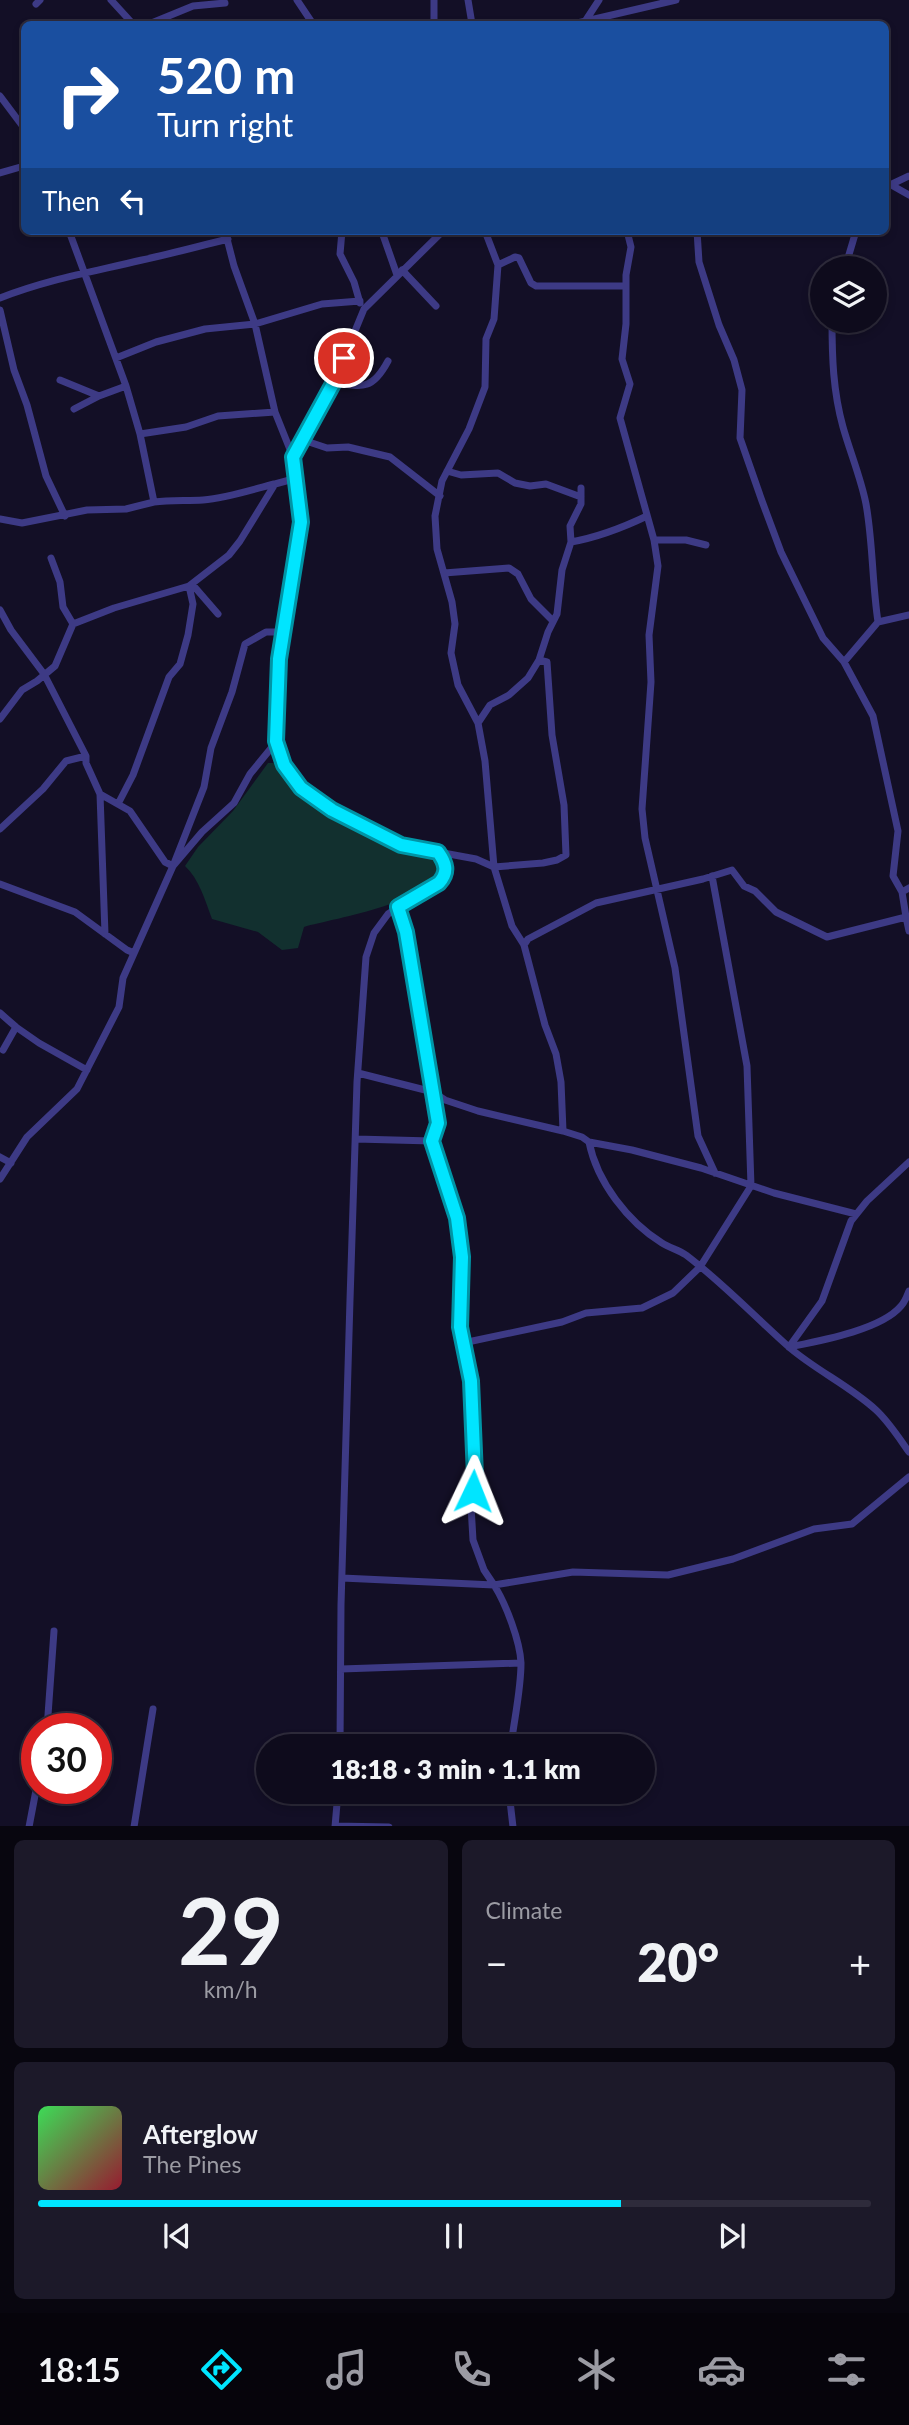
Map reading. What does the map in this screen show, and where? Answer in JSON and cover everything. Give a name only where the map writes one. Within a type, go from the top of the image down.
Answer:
[{"type":"street","points":[[111,0],[130,21]]},
{"type":"street","points":[[297,0],[311,21]]},
{"type":"street","points":[[434,0],[434,21]]},
{"type":"street","points":[[468,0],[472,21]]},
{"type":"street","points":[[585,21],[599,0]]},
{"type":"street","points":[[592,21],[676,0]]},
{"type":"street","points":[[156,21],[193,6],[225,3]]},
{"type":"street","points":[[0,96],[21,124]]},
{"type":"street","points":[[0,173],[21,167]]},
{"type":"street","points":[[889,183],[909,176]]},
{"type":"street","points":[[889,183],[909,195]]},
{"type":"street","points":[[71,235],[126,386],[140,434],[154,502]]},
{"type":"street","points":[[0,298],[33,285],[142,260],[226,235],[255,324],[275,412],[293,457],[297,478],[301,522],[279,659],[276,741],[284,765],[301,788],[332,810],[401,845],[476,859],[494,867],[543,863],[566,855],[564,805],[552,736],[547,662],[539,660]]},
{"type":"street","points":[[342,235],[340,254],[362,305]]},
{"type":"street","points":[[383,235],[400,273],[436,306]]},
{"type":"street","points":[[293,457],[334,382],[362,305],[439,235]]},
{"type":"street","points":[[487,235],[498,265],[494,319],[486,339],[485,387],[469,429],[442,481],[435,516],[437,548],[452,602],[455,624],[450,653],[458,684],[478,723],[485,761],[494,867],[512,926],[524,945],[545,1025],[556,1054],[564,1131]]},
{"type":"street","points":[[628,235],[631,247],[622,359],[630,384],[620,418],[654,540],[657,566],[649,635],[651,682],[642,809],[645,838],[675,968],[698,1136],[715,1173]]},
{"type":"street","points":[[697,235],[699,262],[742,390],[740,438],[757,489],[781,552],[822,638],[844,662],[873,716],[898,831],[893,876],[906,890],[909,931]]},
{"type":"street","points":[[849,256],[855,235]]},
{"type":"street","points":[[498,265],[515,257],[519,258],[531,283],[536,286],[626,286]]},
{"type":"street","points":[[116,358],[156,342],[205,330],[255,324],[322,304],[362,305]]},
{"type":"street","points":[[0,310],[14,370],[46,477],[65,516]]},
{"type":"street","points":[[832,333],[834,388],[866,501],[878,622]]},
{"type":"street","points":[[334,382],[367,385],[380,377],[388,361]]},
{"type":"street","points":[[60,380],[99,396]]},
{"type":"street","points":[[74,409],[126,386]]},
{"type":"street","points":[[140,434],[186,427],[218,416],[275,412]]},
{"type":"street","points":[[303,440],[327,448],[348,447],[390,457],[440,496]]},
{"type":"street","points":[[447,471],[461,475],[498,473],[515,483],[530,486],[546,484],[581,497]]},
{"type":"street","points":[[0,519],[22,523],[86,510],[126,509],[154,502],[216,498],[297,478]]},
{"type":"street","points":[[0,719],[22,690],[55,666],[73,624],[114,608],[190,585],[229,555],[275,484]]},
{"type":"street","points":[[478,723],[491,705],[509,695],[528,678],[539,660],[557,614],[565,558],[571,542],[570,526],[581,504],[581,488]]},
{"type":"street","points":[[571,542],[593,538],[647,516]]},
{"type":"street","points":[[654,540],[686,540],[706,545]]},
{"type":"street","points":[[51,558],[60,582],[63,607],[73,624]]},
{"type":"street","points":[[444,573],[509,568],[518,574],[531,598],[553,621]]},
{"type":"street","points":[[190,585],[218,614]]},
{"type":"street","points":[[118,804],[133,775],[169,677],[180,664],[193,604],[190,585]]},
{"type":"street","points":[[0,610],[11,630],[44,674],[86,756],[86,763],[100,794],[105,934]]},
{"type":"street","points":[[844,662],[878,622],[909,615]]},
{"type":"street","points":[[0,1179],[27,1137],[77,1089],[119,1007],[123,978],[173,866],[204,787],[211,748],[232,692],[245,644],[266,632],[285,632]]},
{"type":"street","points":[[173,866],[202,832],[234,803],[250,774],[276,741]]},
{"type":"street","points":[[0,829],[43,789],[66,761],[86,756]]},
{"type":"street","points":[[100,794],[130,811],[165,862],[173,866]]},
{"type":"street","points":[[341,1734],[342,1578],[358,1073],[366,957],[374,933],[388,914],[439,883],[444,877],[446,869],[438,852]]},
{"type":"street","points":[[524,945],[528,939],[596,903],[732,870],[744,886],[755,891],[776,912],[827,937],[906,918]]},
{"type":"street","points":[[463,1343],[562,1322],[586,1313],[642,1308],[673,1293],[700,1267],[751,1186],[747,1066],[712,876]]},
{"type":"street","points":[[0,884],[75,912],[134,953]]},
{"type":"street","points":[[398,907],[406,932],[438,1123],[432,1141],[457,1218],[462,1257],[460,1327],[471,1381],[475,1476],[471,1506],[473,1541],[484,1570],[500,1594],[517,1642],[521,1663],[512,1734]]},
{"type":"street","points":[[0,1013],[38,1043],[87,1070]]},
{"type":"street","points":[[3,1050],[16,1027]]},
{"type":"street","points":[[358,1073],[433,1093],[478,1111],[564,1131],[589,1142],[632,1150],[856,1214]]},
{"type":"street","points":[[356,1139],[432,1141]]},
{"type":"street","points":[[589,1142],[593,1159],[613,1196],[631,1217],[663,1244],[685,1254],[789,1347],[876,1410],[909,1452]]},
{"type":"street","points":[[0,1157],[11,1163]]},
{"type":"street","points":[[789,1347],[822,1301],[851,1221],[867,1201],[909,1162]]},
{"type":"street","points":[[789,1347],[862,1329],[892,1314],[902,1305],[909,1291]]},
{"type":"street","points":[[342,1578],[494,1585],[573,1572],[668,1575],[733,1559],[814,1528],[852,1524],[909,1477]]},
{"type":"street","points":[[48,1713],[54,1631]]},
{"type":"street","points":[[341,1669],[521,1663]]},
{"type":"street","points":[[134,1826],[153,1709]]},
{"type":"street","points":[[29,1826],[33,1804]]},
{"type":"street","points":[[337,1804],[335,1826],[389,1826]]},
{"type":"street","points":[[510,1804],[513,1826]]},
{"type":"green space","points":[[268,763],[277,763],[313,799],[360,832],[390,845],[436,857],[441,861],[437,875],[425,887],[407,898],[304,927],[298,948],[282,950],[258,932],[212,919],[198,883],[185,866],[198,847],[233,811]]},
{"type":"route","points":[[344,358],[334,382],[293,457],[301,522],[279,659],[276,741],[284,765],[301,788],[316,799],[401,845],[438,852],[444,861],[446,869],[439,883],[398,907],[406,932],[438,1123],[432,1141],[457,1218],[462,1257],[460,1327],[471,1381],[475,1476],[473,1491]]}]
